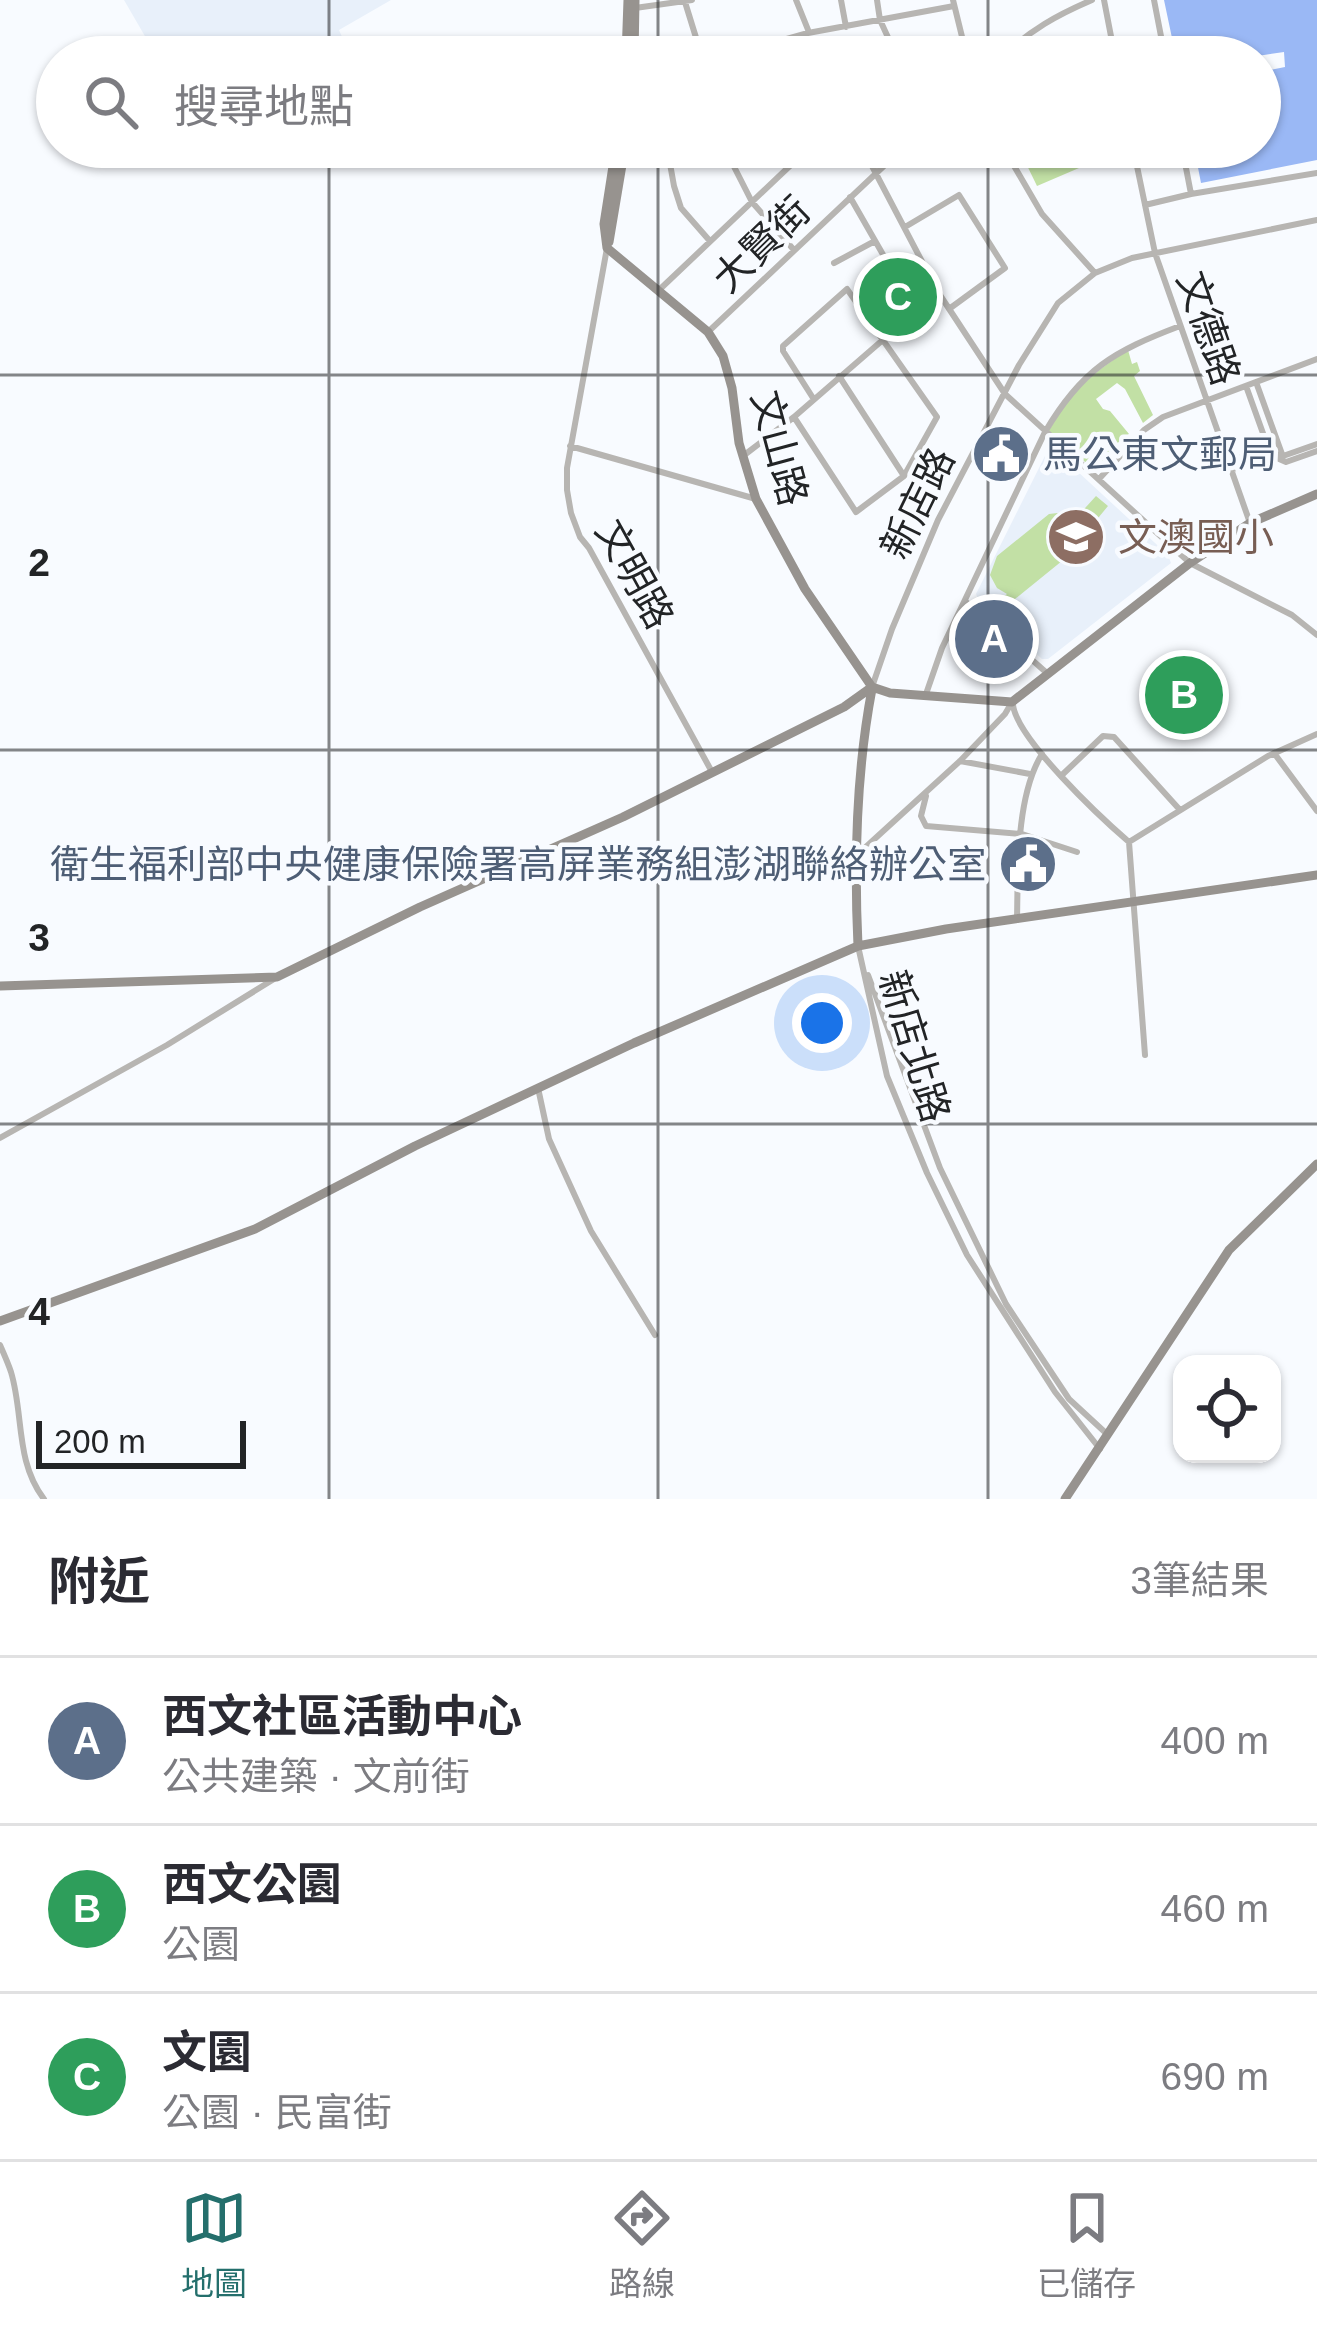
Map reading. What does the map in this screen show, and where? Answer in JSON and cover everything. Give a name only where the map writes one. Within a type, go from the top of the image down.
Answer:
[{"type":"main road","points":[[631,36],[633,3]]},
{"type":"main road","points":[[607,248],[617,168]]},
{"type":"main road","name":"文山路","points":[[607,248],[708,332],[723,356],[756,499],[805,589],[872,687]]},
{"type":"main road","points":[[0,986],[277,977],[420,907],[623,818],[844,706],[872,687],[890,693],[1012,702],[1190,562],[1250,523],[1317,494]]},
{"type":"main road","name":"新店路","points":[[857,946],[856,856],[872,687]]},
{"type":"main road","points":[[0,1321],[255,1229],[634,1042],[857,946],[1317,875]]},
{"type":"main road","points":[[1065,1499],[1229,1250],[1317,1164]]},
{"type":"street","points":[[796,0],[809,36]]},
{"type":"street","points":[[841,0],[846,27]]},
{"type":"street","points":[[877,0],[887,36]]},
{"type":"street","points":[[917,0],[919,12]]},
{"type":"street","points":[[1024,36],[1055,15],[1092,0]]},
{"type":"street","points":[[1104,0],[1111,36]]},
{"type":"street","points":[[1154,0],[1161,36]]},
{"type":"street","points":[[633,3],[689,1],[697,36]]},
{"type":"street","points":[[797,36],[953,3],[962,36]]},
{"type":"street","points":[[671,168],[681,208],[709,239]]},
{"type":"street","points":[[735,168],[752,202],[794,250]]},
{"type":"street","points":[[658,291],[788,168]]},
{"type":"street","points":[[872,168],[938,292],[1005,394],[1190,562],[1292,614],[1317,635]]},
{"type":"street","name":"大賢街","points":[[708,332],[881,168]]},
{"type":"street","points":[[1015,168],[1042,214],[1095,273]]},
{"type":"street","name":"文德路","points":[[1137,168],[1155,253],[1250,523]]},
{"type":"street","points":[[1186,168],[1191,194]]},
{"type":"street","points":[[1145,205],[1317,173]]},
{"type":"street","points":[[904,228],[959,195],[1005,268],[949,310]]},
{"type":"street","points":[[850,197],[893,272]]},
{"type":"street","name":"新店路","points":[[872,687],[929,539],[1034,338],[1058,303],[1113,264],[1317,220]]},
{"type":"street","points":[[834,263],[875,241]]},
{"type":"street","name":"文明路","points":[[607,248],[570,446],[567,490],[571,513],[712,772]]},
{"type":"street","points":[[794,417],[856,512],[904,476],[937,418],[847,289],[782,346],[813,398]]},
{"type":"street","points":[[743,456],[938,292]]},
{"type":"street","points":[[926,694],[941,648],[1064,400],[1091,371],[1118,352],[1180,326]]},
{"type":"street","points":[[1099,479],[1144,430],[1163,417],[1317,359]]},
{"type":"street","points":[[839,376],[904,476]]},
{"type":"street","points":[[1256,382],[1284,459]]},
{"type":"street","points":[[1246,386],[1269,451],[1284,459],[1317,448]]},
{"type":"street","points":[[570,446],[756,499]]},
{"type":"street","points":[[1230,466],[1269,451]]},
{"type":"street","points":[[964,600],[1048,674]]},
{"type":"street","points":[[1012,702],[1015,717],[1042,754],[1129,842],[1145,1055]]},
{"type":"street","points":[[856,856],[960,761],[1012,702]]},
{"type":"street","points":[[1129,842],[1274,753],[1317,734]]},
{"type":"street","points":[[1062,775],[1103,736],[1114,737],[1180,810]]},
{"type":"street","points":[[1274,753],[1317,811]]},
{"type":"street","points":[[1017,920],[1030,774],[1042,754]]},
{"type":"street","points":[[960,761],[1030,774]]},
{"type":"street","points":[[927,793],[921,816],[926,826],[1022,833],[1077,852]]},
{"type":"street","name":"新店北路","points":[[857,946],[940,1168],[1006,1304],[1070,1399],[1108,1436]]},
{"type":"street","name":"新店北路","points":[[857,946],[887,1076],[947,1214],[967,1255],[1054,1392],[1100,1449]]},
{"type":"street","points":[[0,1138],[277,977]]},
{"type":"street","points":[[538,1088],[548,1139],[591,1231],[655,1335]]},
{"type":"street","points":[[0,1345],[11,1372],[24,1458],[44,1499]]},
{"type":"shaded area","points":[[124,0],[391,0],[339,30],[342,36],[145,36]]},
{"type":"shaded area","name":"文澳國小","points":[[1050,446],[1168,555],[1171,563],[1042,659],[976,594]]},
{"type":"green space","points":[[1028,168],[1079,168],[1037,186]]},
{"type":"green space","points":[[915,256],[935,291],[883,337],[861,303]]},
{"type":"green space","points":[[1128,350],[1132,364],[1137,362],[1140,371],[1134,376],[1153,415],[1143,423],[1117,383],[1096,399],[1129,434],[1095,470],[1048,432],[1082,385]]},
{"type":"green space","points":[[1096,496],[1108,506],[1089,529],[1094,535],[999,612],[993,605],[1007,594],[990,575],[997,556],[1049,514],[1066,512],[1076,518]]},
{"type":"green space","points":[[1185,667],[1220,705],[1192,728],[1184,728],[1157,700],[1158,691]]},
{"type":"water","points":[[1164,0],[1317,0],[1317,160],[1281,167],[1281,68],[1285,67],[1281,36],[1172,36]]},
{"type":"water","points":[[1198,168],[1277,168],[1201,183]]},
{"type":"place","name":"文園","points":[[898,297]]},
{"type":"place","name":"馬公東文郵局","points":[[1001,454]]},
{"type":"place","name":"文澳國小","points":[[1076,537]]},
{"type":"place","name":"西文社區活動中心","points":[[994,639]]},
{"type":"place","name":"西文公園","points":[[1184,695]]},
{"type":"place","name":"衛生福利部中央健康保險署高屏業務組澎湖聯絡辦公室","points":[[1028,864]]}]
